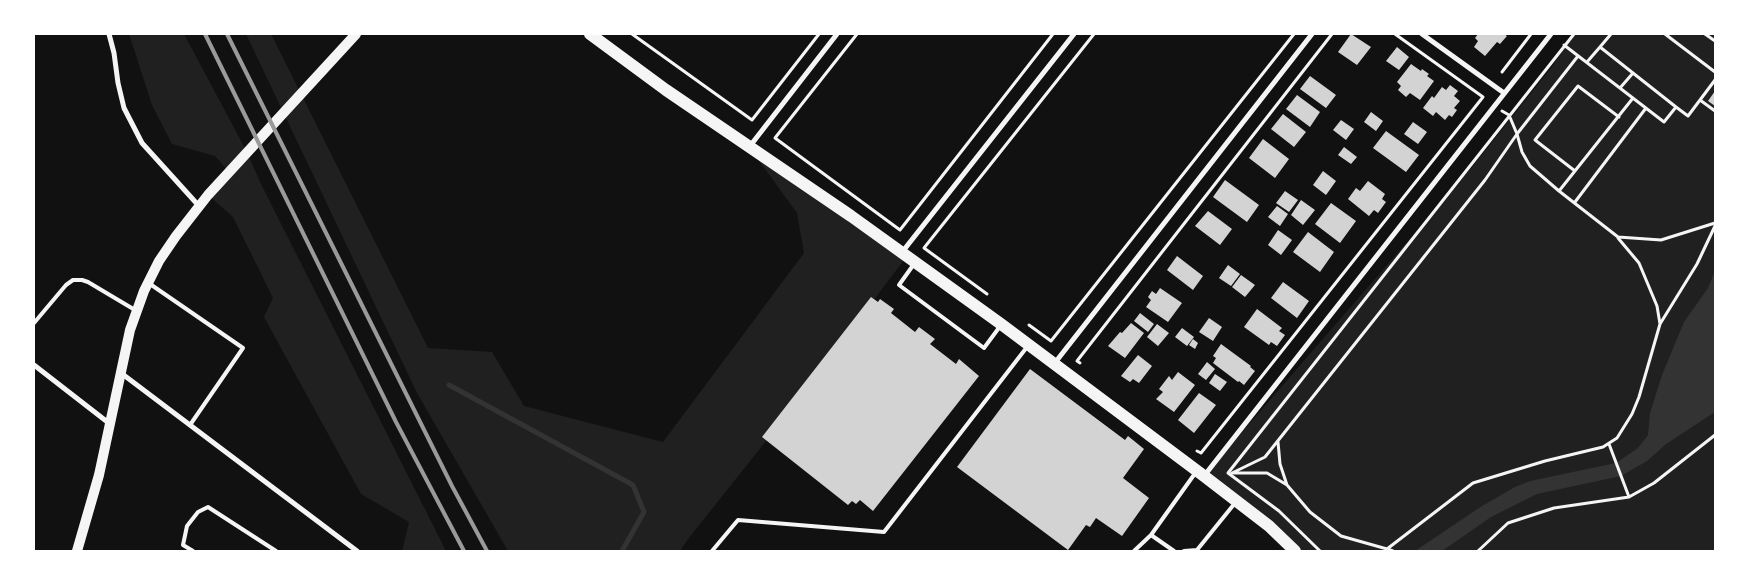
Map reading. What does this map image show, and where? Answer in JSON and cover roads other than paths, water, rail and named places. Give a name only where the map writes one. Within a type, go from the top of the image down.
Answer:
[{"type":"main road","points":[[77,551],[99,475],[130,330],[148,282],[159,261],[199,206],[356,34]]},
{"type":"main road","points":[[595,35],[666,90],[902,252],[1001,324],[1201,473],[1269,526],[1296,551]]},
{"type":"street","points":[[109,34],[124,108],[142,143],[199,206]]},
{"type":"street","points":[[749,147],[837,34]]},
{"type":"street","points":[[902,252],[1074,34]]},
{"type":"street","points":[[1054,364],[1312,34]]},
{"type":"street","points":[[1422,34],[1504,93]]},
{"type":"street","points":[[1201,473],[1551,34]]},
{"type":"street","points":[[34,366],[111,424]]},
{"type":"street","points":[[121,373],[357,551]]},
{"type":"lane","points":[[916,262],[899,285],[984,348],[1001,324]]},
{"type":"lane","points":[[34,322],[66,285],[73,280],[88,282],[137,311]]},
{"type":"lane","points":[[148,282],[243,348],[190,425]]},
{"type":"lane","points":[[712,551],[738,520],[884,532],[1029,345]]},
{"type":"lane","points":[[1134,551],[1151,535],[1201,473]]},
{"type":"lane","points":[[1184,551],[1197,550],[1237,501]]},
{"type":"lane","points":[[193,551],[183,545],[186,526],[198,512],[208,507],[276,551]]},
{"type":"lane","points":[[1151,535],[1174,551]]},
{"type":"waterway","points":[[449,385],[633,485],[644,512],[622,551]]},
{"type":"railway","points":[[205,34],[396,422],[464,551]]},
{"type":"railway","points":[[227,34],[452,486],[487,551]]}]
